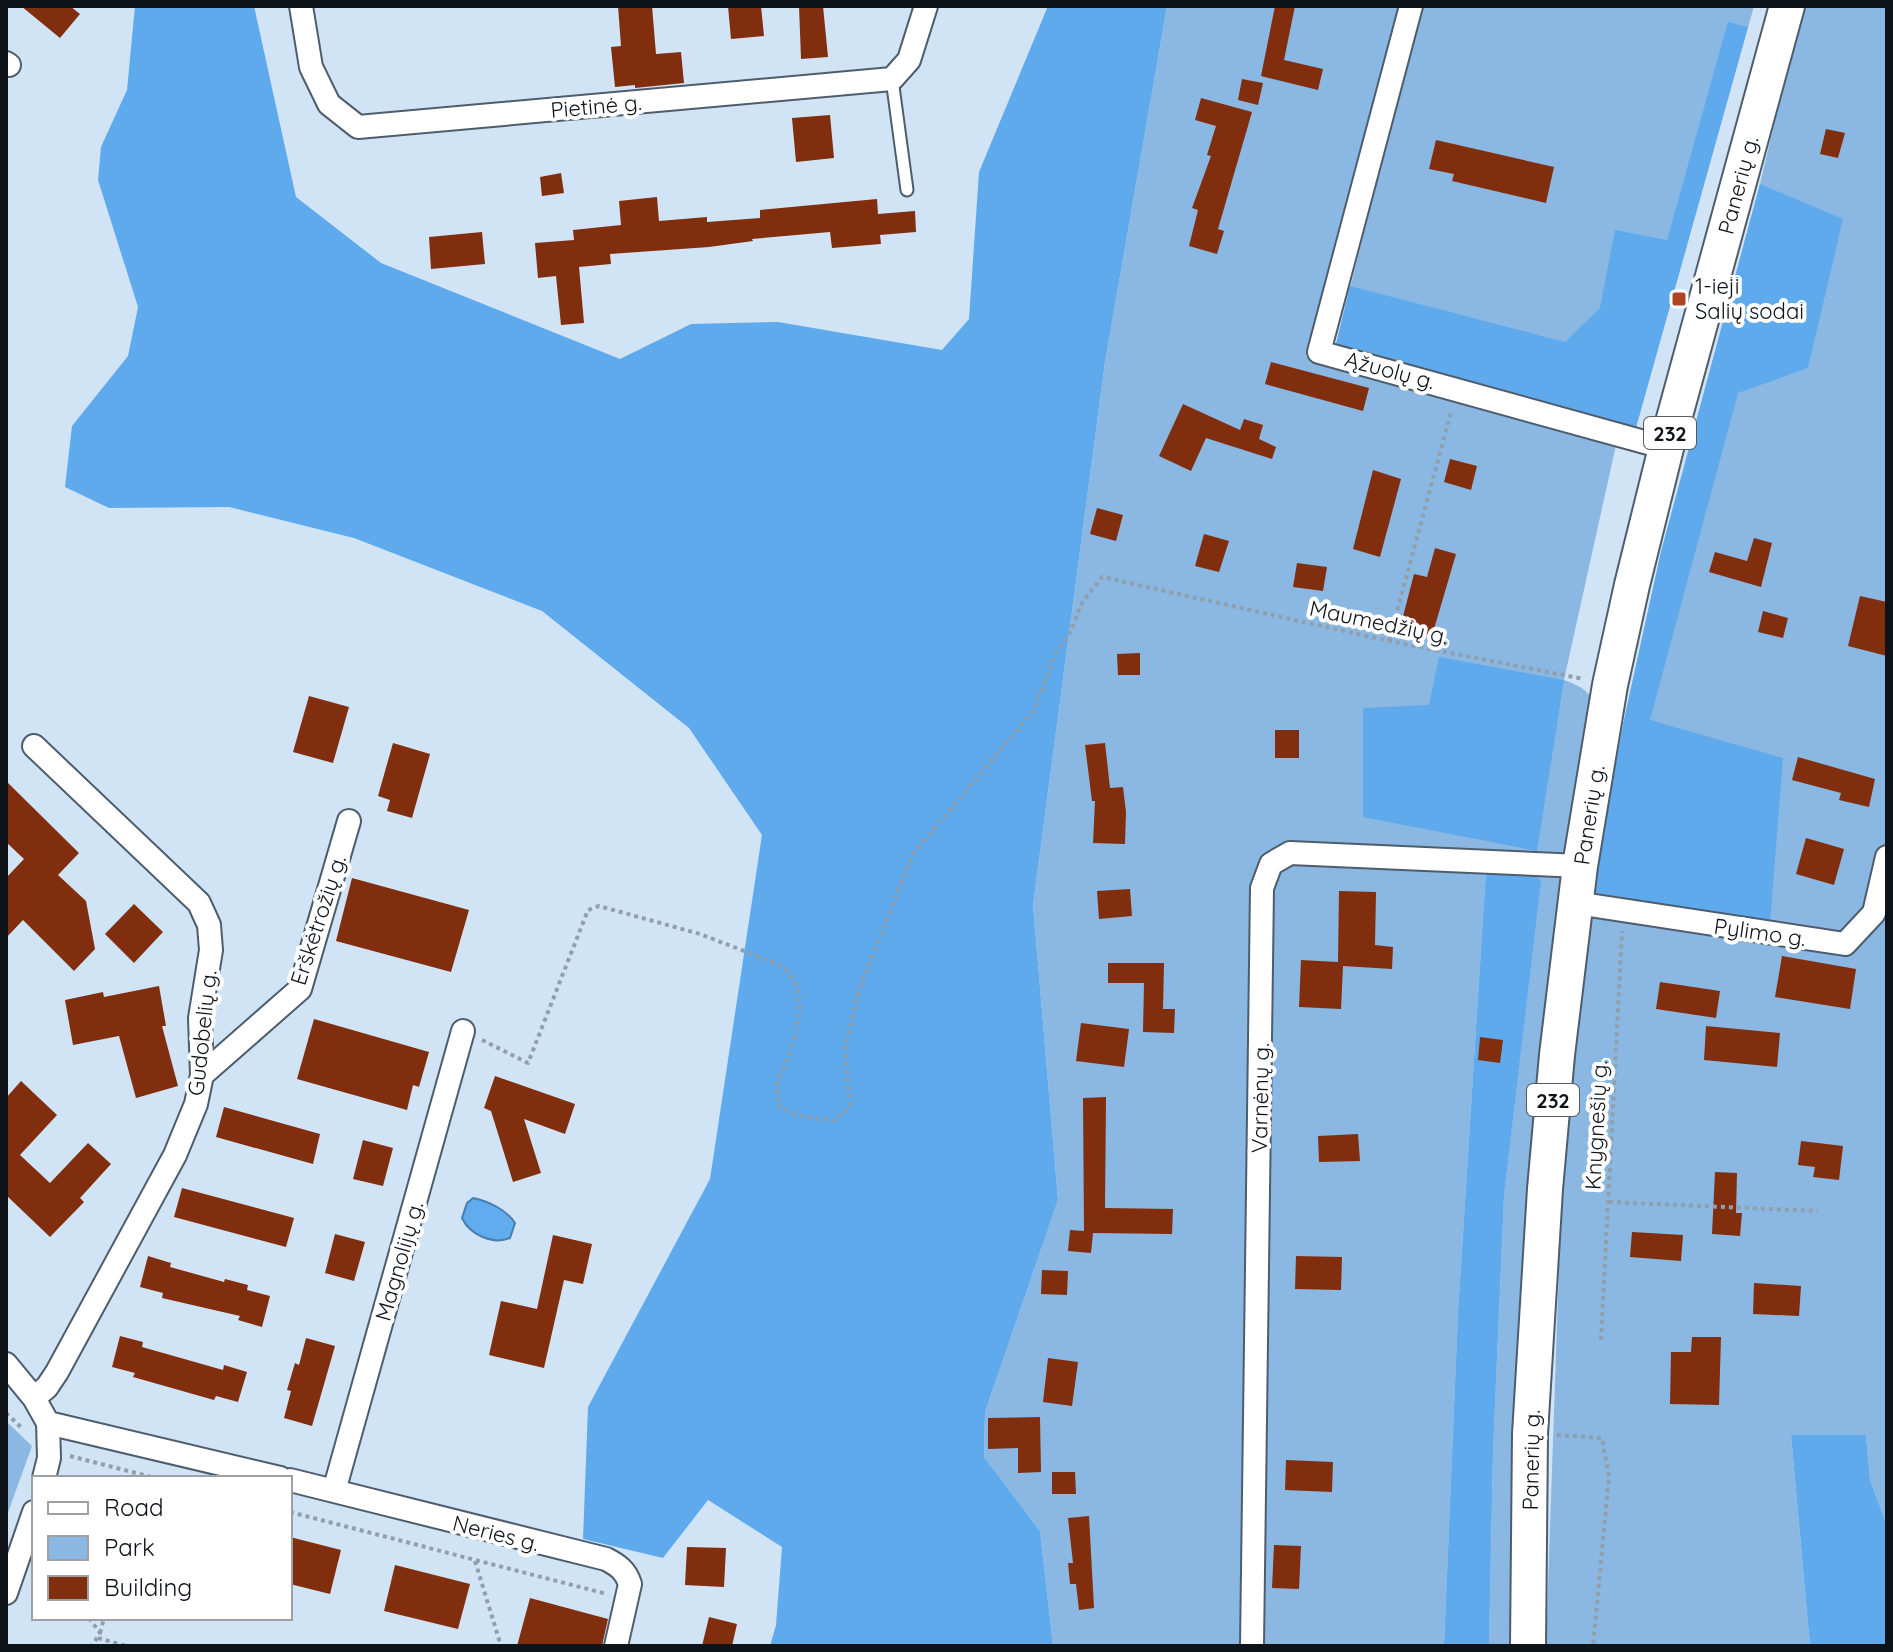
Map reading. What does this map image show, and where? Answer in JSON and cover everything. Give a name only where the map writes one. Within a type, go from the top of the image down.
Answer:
[{"type":"main road","name":"Panerių g.","points":[[1528,1646],[1530,1434],[1545,1189],[1557,1055],[1580,866],[1610,685],[1632,585],[1666,448],[1787,6]]},
{"type":"street","name":"Pietinė g.","points":[[301,6],[311,67],[329,104],[358,127],[892,79]]},
{"type":"street","points":[[892,79],[909,60],[926,6]]},
{"type":"street","name":"Ąžuolų g.","points":[[1411,6],[1319,352],[1666,448]]},
{"type":"street","name":"Gudobelių g.","points":[[34,746],[199,903],[209,925],[211,950],[200,1018],[202,1075],[196,1104],[175,1155],[57,1372],[47,1387],[34,1398]]},
{"type":"street","name":"Erškėtrožių g.","points":[[202,1075],[300,989],[349,821]]},
{"type":"street","name":"Varnėnų g.","points":[[1252,1646],[1262,888],[1271,864],[1290,853],[1580,866]]},
{"type":"street","name":"Pylimo g.","points":[[1576,903],[1845,944],[1874,913],[1887,857]]},
{"type":"street","name":"Magnolijų g.","points":[[334,1491],[463,1031]]},
{"type":"street","points":[[6,1364],[34,1398],[48,1423],[50,1449],[44,1476]]},
{"type":"street","points":[[48,1423],[272,1476]]},
{"type":"street","name":"Neries g.","points":[[292,1480],[606,1559],[618,1565],[627,1575],[629,1599]]},
{"type":"street","points":[[6,1593],[32,1518]]},
{"type":"street","points":[[616,1646],[629,1599]]},
{"type":"lane","points":[[892,79],[907,190]]},
{"type":"path","points":[[1389,641],[1457,388]]},
{"type":"path","name":"Maumedžių g.","points":[[463,1031],[528,1063],[588,910],[599,906],[700,934],[789,971],[797,982],[800,1006],[794,1038],[778,1082],[779,1106],[811,1119],[834,1120],[850,1107],[845,1049],[858,993],[913,854],[1034,710],[1055,654],[1069,635],[1082,603],[1102,577],[1389,641],[1610,685]]},
{"type":"path","name":"Knygnešių g.","points":[[1601,1340],[1624,912]]},
{"type":"path","points":[[1608,1202],[1818,1211]]},
{"type":"path","points":[[1530,1434],[1591,1435],[1602,1438],[1606,1449],[1609,1477],[1593,1646]]},
{"type":"path","points":[[50,1449],[147,1476]]},
{"type":"path","points":[[292,1513],[629,1599]]},
{"type":"path","points":[[475,1561],[502,1646]]},
{"type":"path","points":[[90,1620],[99,1636],[126,1646]]},
{"type":"path","points":[[92,1646],[103,1620]]},
{"type":"green space","points":[[1167,6],[1403,6],[1306,356],[1616,445],[1564,680],[1577,685],[1594,701],[1567,851],[1550,854],[1290,845],[1268,853],[1261,863],[1244,1646],[1053,1646],[1040,1531],[984,1457],[985,1412],[1058,1200],[1033,905],[1105,362]]},
{"type":"green space","points":[[1421,6],[1754,6],[1635,431],[1336,344]]},
{"type":"green space","points":[[1802,6],[1887,6],[1887,1526],[1870,1480],[1866,1435],[1791,1435],[1810,1646],[1546,1646],[1564,1119],[1587,923],[1624,720],[1661,552],[1760,184]]},
{"type":"green space","points":[[1293,863],[1486,870],[1458,1312],[1444,1646],[1262,1646],[1270,891],[1279,873]]},
{"type":"green space","points":[[1543,871],[1566,882],[1512,1646],[1489,1646],[1493,1453],[1504,1196],[1540,880],[1532,874]]},
{"type":"green space","points":[[6,1421],[32,1446],[6,1518]]},
{"type":"shaded area","points":[[135,6],[254,6],[296,197],[381,263],[620,359],[691,324],[778,322],[942,350],[969,319],[979,172],[1048,6],[1167,6],[1105,362],[1033,905],[1058,1200],[985,1412],[984,1457],[1040,1531],[1053,1646],[770,1646],[776,1625],[782,1547],[708,1500],[663,1558],[583,1539],[588,1407],[710,1179],[762,835],[689,728],[542,611],[354,538],[229,507],[109,508],[65,487],[72,426],[128,356],[138,307],[98,180],[101,147],[127,90]]},
{"type":"shaded area","points":[[1728,22],[1748,27],[1635,431],[1336,344],[1350,286],[1565,342],[1600,308],[1615,230],[1667,240]]},
{"type":"shaded area","points":[[1760,184],[1843,219],[1808,368],[1738,393],[1650,720],[1783,758],[1770,923],[1592,892],[1624,720],[1661,552]]},
{"type":"shaded area","points":[[1439,657],[1564,680],[1537,851],[1363,817],[1363,708],[1429,705]]},
{"type":"shaded area","points":[[1486,870],[1532,874],[1541,880],[1504,1196],[1493,1453],[1489,1646],[1444,1646],[1458,1312]]},
{"type":"shaded area","points":[[473,1198],[497,1207],[512,1218],[515,1223],[510,1238],[489,1239],[470,1229],[462,1218],[467,1203]]},
{"type":"shaded area","points":[[1791,1435],[1866,1435],[1870,1480],[1887,1526],[1887,1646],[1810,1646]]},
{"type":"building","points":[[21,6],[70,6],[80,14],[60,38]]},
{"type":"building","points":[[618,6],[652,6],[656,54],[681,52],[684,83],[615,87],[611,47],[621,46]]},
{"type":"building","points":[[728,6],[761,6],[764,36],[731,39]]},
{"type":"building","points":[[799,6],[823,6],[828,57],[801,59]]},
{"type":"building","points":[[1275,6],[1295,6],[1284,60],[1323,69],[1318,90],[1261,76]]},
{"type":"building","points":[[1242,79],[1263,83],[1258,105],[1238,100]]},
{"type":"building","points":[[1201,98],[1252,112],[1218,229],[1224,231],[1217,254],[1189,246],[1198,210],[1192,208],[1211,156],[1207,155],[1216,126],[1195,120]]},
{"type":"building","points":[[830,115],[834,158],[796,162],[792,118]]},
{"type":"building","points":[[1826,129],[1845,133],[1838,158],[1820,154]]},
{"type":"building","points":[[1436,140],[1554,167],[1546,203],[1452,181],[1454,174],[1429,169]]},
{"type":"building","points":[[561,173],[564,193],[542,196],[540,177]]},
{"type":"building","points":[[657,197],[659,221],[707,217],[707,222],[760,218],[760,210],[877,199],[878,214],[915,211],[916,232],[880,235],[881,244],[832,248],[830,232],[752,239],[709,247],[610,254],[611,264],[579,267],[584,323],[561,325],[556,276],[538,278],[535,243],[574,240],[573,230],[621,225],[619,201]]},
{"type":"building","points":[[482,232],[485,264],[431,269],[429,237]]},
{"type":"building","points":[[1271,362],[1369,388],[1363,411],[1265,384]]},
{"type":"building","points":[[1183,404],[1240,430],[1244,419],[1263,425],[1259,439],[1276,447],[1272,459],[1206,438],[1191,471],[1159,456]]},
{"type":"building","points":[[1450,459],[1477,466],[1471,490],[1444,482]]},
{"type":"building","points":[[1373,470],[1401,479],[1380,557],[1353,549]]},
{"type":"building","points":[[1097,508],[1123,515],[1116,541],[1090,534]]},
{"type":"building","points":[[1204,534],[1229,541],[1219,572],[1195,566]]},
{"type":"building","points":[[1754,538],[1772,543],[1761,587],[1709,572],[1715,552],[1747,561]]},
{"type":"building","points":[[1435,548],[1456,554],[1432,636],[1400,628],[1414,574],[1427,577]]},
{"type":"building","points":[[1297,563],[1327,567],[1323,591],[1293,587]]},
{"type":"building","points":[[1860,596],[1887,602],[1887,656],[1848,646]]},
{"type":"building","points":[[1763,611],[1788,618],[1783,638],[1758,632]]},
{"type":"building","points":[[1140,653],[1140,675],[1118,675],[1117,654]]},
{"type":"building","points":[[309,696],[349,707],[333,763],[293,752]]},
{"type":"building","points":[[1275,730],[1299,730],[1299,758],[1275,758]]},
{"type":"building","points":[[393,743],[430,754],[412,818],[387,811],[390,800],[378,796]]},
{"type":"building","points":[[1105,743],[1110,788],[1123,787],[1125,844],[1093,843],[1095,801],[1092,801],[1085,745]]},
{"type":"building","points":[[1798,757],[1875,779],[1869,807],[1839,800],[1841,793],[1792,780]]},
{"type":"building","points":[[6,781],[79,853],[58,875],[86,901],[95,949],[74,971],[23,920],[6,938],[6,878],[24,859],[6,842]]},
{"type":"building","points":[[1806,838],[1844,849],[1834,885],[1796,874]]},
{"type":"building","points":[[352,878],[469,910],[451,972],[336,941]]},
{"type":"building","points":[[1130,889],[1132,916],[1099,919],[1097,891]]},
{"type":"building","points":[[1339,891],[1376,892],[1375,945],[1393,947],[1392,969],[1343,966],[1341,1009],[1299,1007],[1301,960],[1338,962]]},
{"type":"building","points":[[134,904],[163,932],[134,963],[105,934]]},
{"type":"building","points":[[1782,956],[1856,969],[1850,1009],[1775,997]]},
{"type":"building","points":[[1108,963],[1164,963],[1163,1009],[1175,1009],[1174,1033],[1143,1032],[1144,983],[1108,983]]},
{"type":"building","points":[[1660,982],[1720,991],[1716,1018],[1656,1009]]},
{"type":"building","points":[[159,986],[166,1026],[162,1026],[178,1086],[136,1098],[119,1036],[73,1045],[65,1000],[103,992],[104,997]]},
{"type":"building","points":[[314,1019],[429,1052],[419,1087],[413,1085],[407,1110],[297,1079]]},
{"type":"building","points":[[1081,1023],[1129,1029],[1124,1067],[1076,1061]]},
{"type":"building","points":[[1706,1026],[1780,1033],[1777,1067],[1704,1060]]},
{"type":"building","points":[[1480,1037],[1503,1040],[1500,1063],[1478,1060]]},
{"type":"building","points":[[495,1076],[575,1104],[565,1134],[524,1119],[541,1173],[513,1182],[491,1111],[484,1108]]},
{"type":"building","points":[[21,1081],[57,1115],[20,1155],[50,1183],[88,1143],[111,1164],[80,1198],[84,1202],[50,1237],[6,1195],[6,1098]]},
{"type":"building","points":[[1106,1097],[1105,1208],[1173,1209],[1172,1234],[1093,1233],[1091,1253],[1068,1251],[1070,1230],[1084,1231],[1083,1098]]},
{"type":"building","points":[[224,1107],[320,1134],[313,1164],[216,1137]]},
{"type":"building","points":[[1358,1134],[1360,1161],[1319,1162],[1318,1136]]},
{"type":"building","points":[[363,1140],[393,1148],[383,1186],[353,1179]]},
{"type":"building","points":[[1801,1141],[1843,1146],[1839,1180],[1813,1177],[1815,1167],[1798,1165]]},
{"type":"building","points":[[1715,1172],[1737,1173],[1736,1213],[1742,1213],[1740,1236],[1712,1234]]},
{"type":"building","points":[[182,1188],[294,1218],[286,1247],[174,1217]]},
{"type":"building","points":[[1632,1232],[1683,1235],[1681,1261],[1630,1257]]},
{"type":"building","points":[[335,1234],[365,1242],[354,1281],[325,1273]]},
{"type":"building","points":[[553,1235],[592,1244],[583,1284],[564,1280],[544,1368],[489,1355],[501,1301],[537,1309]]},
{"type":"building","points":[[148,1256],[171,1263],[170,1267],[224,1282],[225,1279],[248,1285],[247,1290],[270,1296],[262,1327],[238,1320],[240,1316],[162,1298],[163,1293],[140,1287]]},
{"type":"building","points":[[1296,1256],[1342,1257],[1341,1290],[1295,1289]]},
{"type":"building","points":[[1042,1270],[1068,1271],[1067,1295],[1041,1294]]},
{"type":"building","points":[[1754,1283],[1801,1286],[1799,1316],[1753,1314]]},
{"type":"building","points":[[120,1336],[143,1342],[142,1347],[223,1370],[224,1365],[247,1372],[238,1402],[216,1396],[214,1400],[133,1377],[135,1373],[112,1367]]},
{"type":"building","points":[[1692,1337],[1721,1337],[1719,1405],[1670,1404],[1671,1352],[1691,1352]]},
{"type":"building","points":[[306,1338],[335,1346],[312,1426],[284,1418],[291,1391],[287,1390],[295,1363],[299,1365]]},
{"type":"building","points":[[1048,1358],[1078,1362],[1072,1406],[1043,1402]]},
{"type":"building","points":[[1040,1417],[1041,1472],[1018,1473],[1018,1448],[988,1449],[988,1418]]},
{"type":"building","points":[[1286,1460],[1333,1462],[1332,1492],[1285,1490]]},
{"type":"building","points":[[1052,1472],[1075,1472],[1076,1494],[1052,1494]]},
{"type":"building","points":[[1089,1516],[1094,1608],[1079,1610],[1076,1584],[1070,1584],[1068,1563],[1073,1563],[1068,1518]]},
{"type":"building","points":[[292,1538],[341,1550],[330,1594],[292,1584]]},
{"type":"building","points":[[1274,1545],[1301,1546],[1299,1589],[1272,1588]]},
{"type":"building","points":[[687,1547],[726,1548],[724,1587],[685,1585]]},
{"type":"building","points":[[395,1565],[470,1584],[458,1629],[384,1611]]},
{"type":"building","points":[[530,1598],[608,1619],[602,1646],[517,1646]]},
{"type":"building","points":[[709,1617],[737,1624],[732,1646],[702,1646]]},
{"type":"place","name":"1-ieji Salių sodai","points":[[1679,299]]}]
